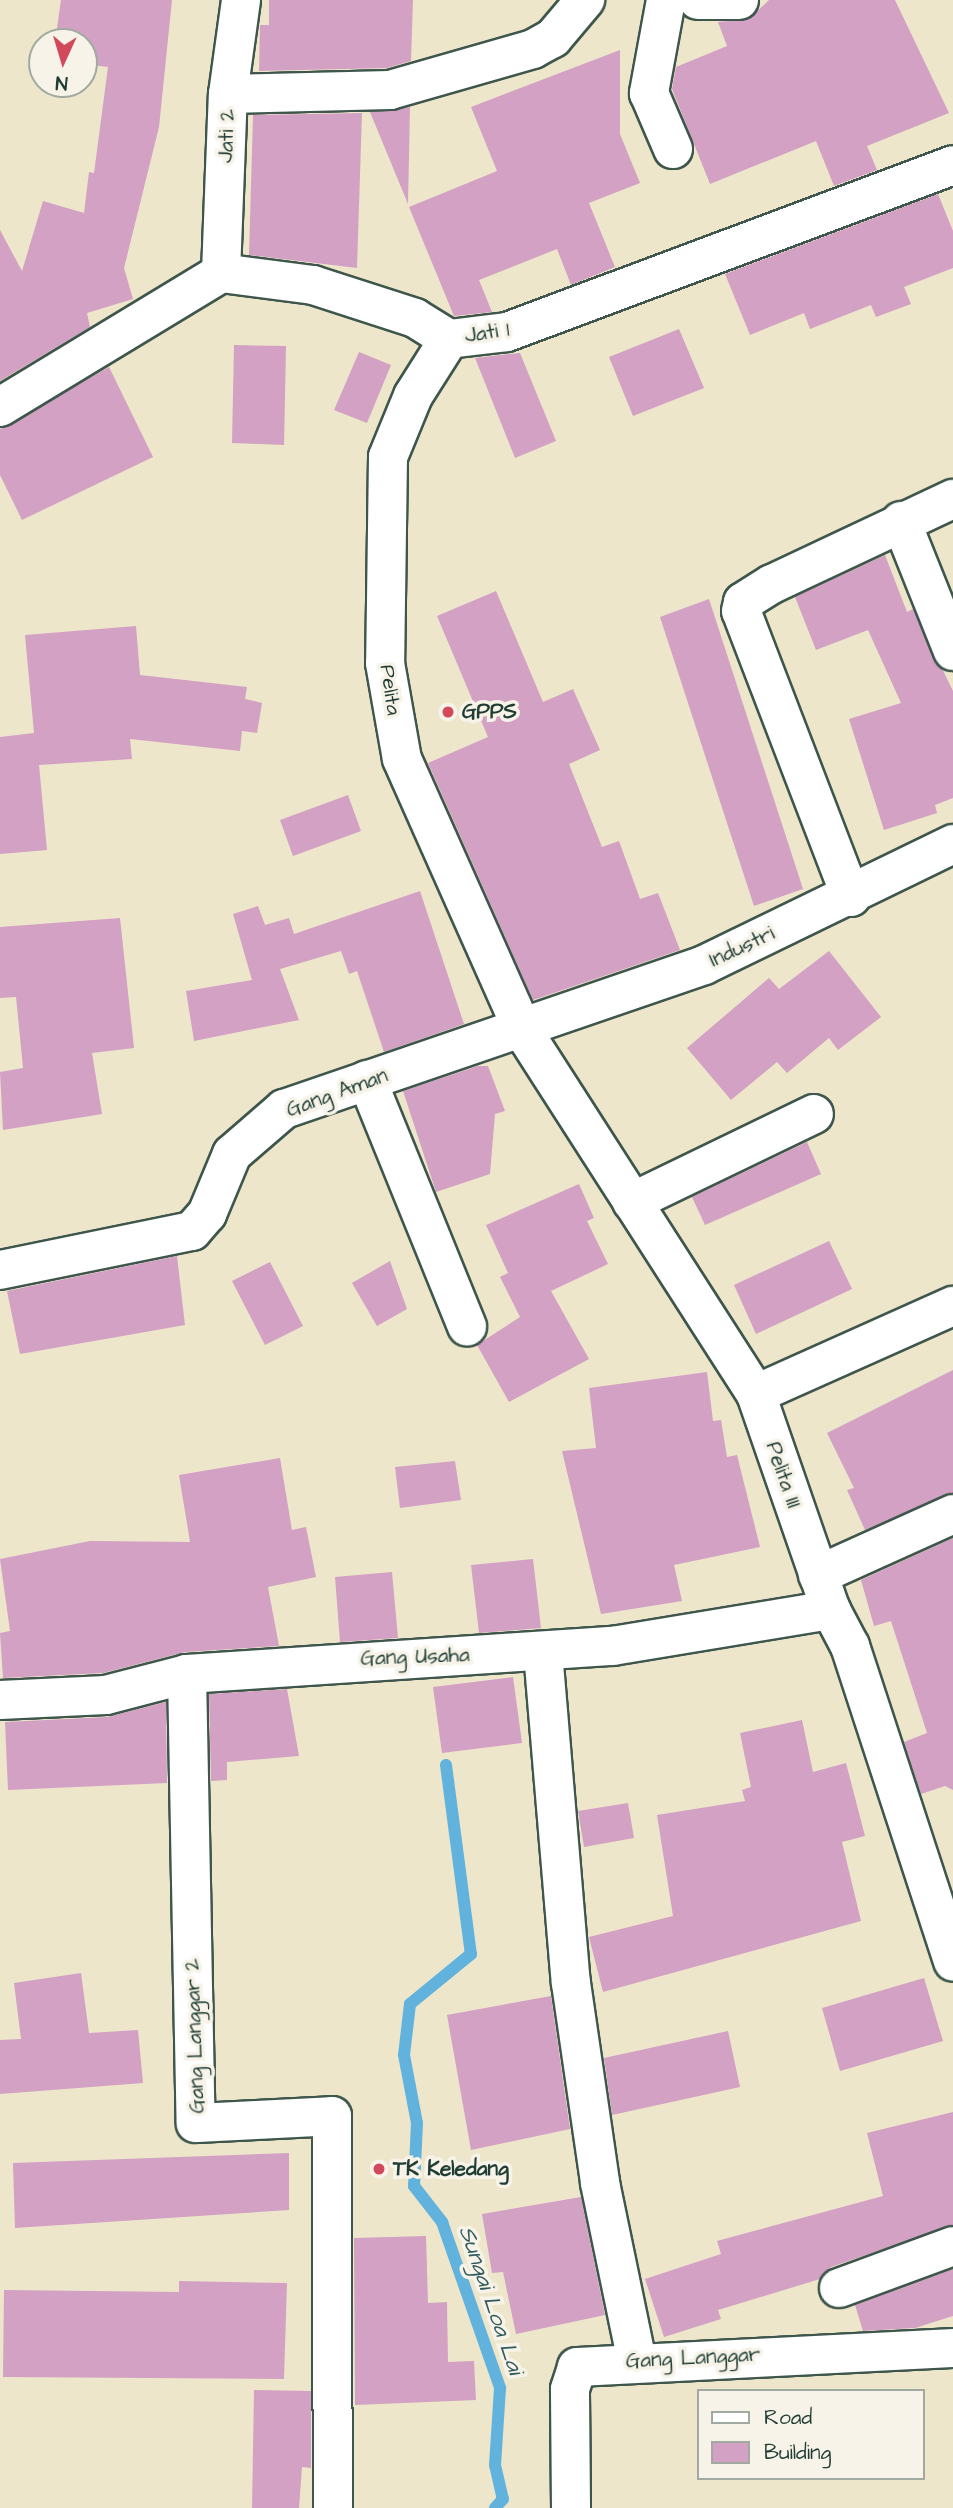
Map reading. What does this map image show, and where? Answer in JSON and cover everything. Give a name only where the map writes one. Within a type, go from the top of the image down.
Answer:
[{"type":"street","name":"Jati 2","points":[[221,273],[228,94],[241,0]]},
{"type":"street","points":[[228,94],[390,90],[533,50],[553,38],[585,0]]},
{"type":"street","points":[[666,0],[649,93],[673,149]]},
{"type":"street","points":[[698,0],[739,0]]},
{"type":"street","name":"Jati 1","points":[[221,273],[313,285],[415,318],[449,339],[507,332],[953,165]]},
{"type":"street","points":[[0,407],[221,273]]},
{"type":"street","name":"Pelita","points":[[449,339],[413,396],[388,457],[385,663],[402,759],[523,1031]]},
{"type":"street","points":[[851,897],[741,611],[743,601],[901,521],[953,499]]},
{"type":"street","points":[[901,521],[953,651]]},
{"type":"street","name":"Industri","points":[[523,1031],[704,965],[851,897],[953,844]]},
{"type":"street","name":"Gang Aman","points":[[0,1269],[192,1231],[206,1214],[232,1154],[284,1110],[367,1080],[523,1031]]},
{"type":"street","name":"Pelita III","points":[[523,1031],[756,1394],[831,1611],[850,1646],[953,1962]]},
{"type":"street","points":[[367,1080],[467,1326]]},
{"type":"street","points":[[632,1202],[814,1114]]},
{"type":"street","points":[[756,1394],[953,1306]]},
{"type":"street","points":[[818,1575],[953,1514]]},
{"type":"street","name":"Gang Usaha","points":[[0,1700],[106,1695],[187,1674],[542,1652],[831,1611]]},
{"type":"street","points":[[542,1652],[571,1983],[600,2183],[637,2361]]},
{"type":"street","name":"Gang Langgar 2","points":[[187,1674],[196,2123],[332,2116],[333,2508]]},
{"type":"street","points":[[839,2288],[953,2246]]},
{"type":"street","name":"Gang Langgar","points":[[571,2508],[572,2371],[637,2361],[953,2348]]},
{"type":"building","points":[[61,0],[172,0],[159,127],[124,268],[133,299],[87,313],[90,327],[0,381],[0,230],[22,271],[43,201],[84,213],[89,172],[94,173],[108,67],[98,66],[98,28],[57,28]]},
{"type":"building","points":[[269,0],[413,0],[411,61],[387,68],[259,71],[260,25],[269,25]]},
{"type":"building","points":[[769,0],[895,0],[949,113],[867,146],[877,170],[834,186],[816,141],[710,184],[672,89],[676,67],[727,46],[718,22],[749,19]]},
{"type":"building","points":[[620,50],[620,134],[640,183],[589,203],[615,267],[571,285],[557,249],[479,280],[492,312],[454,316],[409,207],[497,171],[471,107]]},
{"type":"building","points":[[410,107],[408,204],[370,112]]},
{"type":"building","points":[[362,113],[357,268],[249,255],[253,115]]},
{"type":"building","points":[[938,194],[953,231],[953,268],[904,287],[911,304],[876,317],[871,305],[810,329],[804,313],[750,335],[725,274]]},
{"type":"building","points":[[679,329],[704,388],[633,416],[609,357]]},
{"type":"building","points":[[234,345],[286,346],[284,445],[232,443]]},
{"type":"building","points":[[359,352],[391,365],[367,423],[334,410]]},
{"type":"building","points":[[520,353],[556,441],[515,458],[475,358]]},
{"type":"building","points":[[109,367],[153,457],[22,520],[0,475],[0,429]]},
{"type":"building","points":[[885,555],[907,612],[913,609],[953,691],[953,798],[935,805],[937,813],[884,830],[849,719],[901,703],[868,630],[816,650],[795,597]]},
{"type":"building","points":[[496,591],[543,702],[573,689],[600,750],[569,764],[602,847],[619,841],[640,899],[658,893],[680,950],[533,1000],[428,763],[488,737],[437,616]]},
{"type":"building","points":[[709,599],[803,889],[754,906],[660,617]]},
{"type":"building","points":[[136,626],[140,675],[247,687],[245,699],[262,703],[257,733],[242,731],[240,751],[130,739],[132,759],[39,765],[47,850],[0,854],[0,737],[34,733],[25,635]]},
{"type":"building","points":[[348,795],[361,831],[293,856],[280,820]]},
{"type":"building","points":[[420,891],[464,1024],[384,1052],[357,971],[349,974],[341,951],[280,969],[299,1020],[194,1041],[186,991],[252,980],[233,914],[258,906],[265,925],[289,918],[294,934]]},
{"type":"building","points":[[120,918],[134,1048],[92,1053],[102,1114],[3,1130],[0,1072],[23,1068],[16,997],[0,998],[0,927]]},
{"type":"building","points":[[829,951],[881,1017],[838,1050],[829,1038],[787,1073],[777,1062],[731,1100],[687,1048],[769,978],[779,989]]},
{"type":"building","points":[[478,1066],[488,1066],[505,1111],[495,1114],[490,1174],[436,1192],[403,1091]]},
{"type":"building","points":[[807,1142],[821,1174],[705,1225],[692,1197]]},
{"type":"building","points":[[579,1184],[594,1218],[587,1221],[608,1264],[551,1291],[589,1359],[509,1402],[477,1345],[520,1317],[500,1277],[508,1273],[486,1225]]},
{"type":"building","points":[[829,1241],[852,1289],[756,1334],[734,1285]]},
{"type":"building","points":[[177,1256],[185,1325],[20,1354],[7,1291]]},
{"type":"building","points":[[390,1261],[407,1309],[377,1326],[352,1283]]},
{"type":"building","points":[[270,1262],[303,1326],[265,1345],[232,1281]]},
{"type":"building","points":[[953,1370],[953,1493],[865,1530],[847,1490],[854,1488],[827,1433]]},
{"type":"building","points":[[707,1372],[713,1421],[721,1420],[727,1457],[737,1455],[760,1547],[674,1565],[682,1601],[601,1614],[562,1451],[596,1448],[589,1388]]},
{"type":"building","points":[[280,1458],[292,1530],[306,1527],[316,1577],[268,1587],[279,1646],[185,1652],[103,1673],[3,1678],[0,1633],[10,1631],[0,1559],[90,1541],[190,1542],[179,1475]]},
{"type":"building","points":[[455,1461],[461,1500],[400,1508],[395,1467]]},
{"type":"building","points":[[953,1538],[953,1790],[945,1786],[921,1794],[904,1742],[927,1733],[891,1621],[874,1626],[861,1580]]},
{"type":"building","points":[[533,1559],[541,1628],[479,1633],[471,1565]]},
{"type":"building","points":[[392,1572],[398,1638],[340,1642],[335,1577]]},
{"type":"building","points":[[513,1677],[522,1743],[442,1753],[433,1687]]},
{"type":"building","points":[[287,1689],[299,1756],[227,1762],[227,1780],[211,1781],[209,1694]]},
{"type":"building","points":[[166,1702],[167,1783],[8,1790],[5,1722],[107,1717]]},
{"type":"building","points":[[802,1720],[813,1772],[846,1763],[865,1836],[842,1842],[861,1921],[603,1992],[589,1937],[673,1916],[657,1815],[745,1801],[742,1790],[751,1787],[740,1733]]},
{"type":"building","points":[[628,1803],[634,1838],[584,1847],[578,1811]]},
{"type":"building","points":[[81,1973],[89,2033],[138,2030],[143,2083],[0,2094],[0,2040],[21,2039],[14,1983]]},
{"type":"building","points":[[924,1978],[943,2041],[840,2071],[822,2008]]},
{"type":"building","points":[[551,1996],[570,2129],[471,2150],[447,2015]]},
{"type":"building","points":[[728,2031],[740,2087],[612,2115],[604,2058]]},
{"type":"building","points":[[953,2112],[953,2225],[831,2267],[820,2279],[718,2310],[721,2319],[664,2337],[645,2279],[721,2254],[717,2241],[883,2196],[867,2133]]},
{"type":"building","points":[[289,2153],[289,2210],[15,2228],[13,2163]]},
{"type":"building","points":[[581,2197],[605,2315],[516,2334],[503,2272],[492,2273],[482,2214]]},
{"type":"building","points":[[426,2236],[428,2303],[447,2302],[448,2362],[474,2361],[476,2400],[355,2405],[354,2238]]},
{"type":"building","points":[[953,2269],[953,2316],[915,2328],[863,2331],[855,2305]]},
{"type":"building","points":[[179,2281],[287,2283],[284,2379],[3,2377],[4,2290],[179,2292]]},
{"type":"building","points":[[254,2390],[311,2391],[311,2468],[302,2467],[299,2508],[252,2508]]},
{"type":"waterway","name":"Sungai Loa Lai","points":[[446,1765],[471,1954],[410,2004],[404,2055],[417,2123],[414,2186],[442,2222],[500,2388],[495,2465],[503,2499],[495,2508]]},
{"type":"place","name":"GPPS","points":[[448,712]]},
{"type":"place","name":"TK Keledang","points":[[379,2169]]}]
